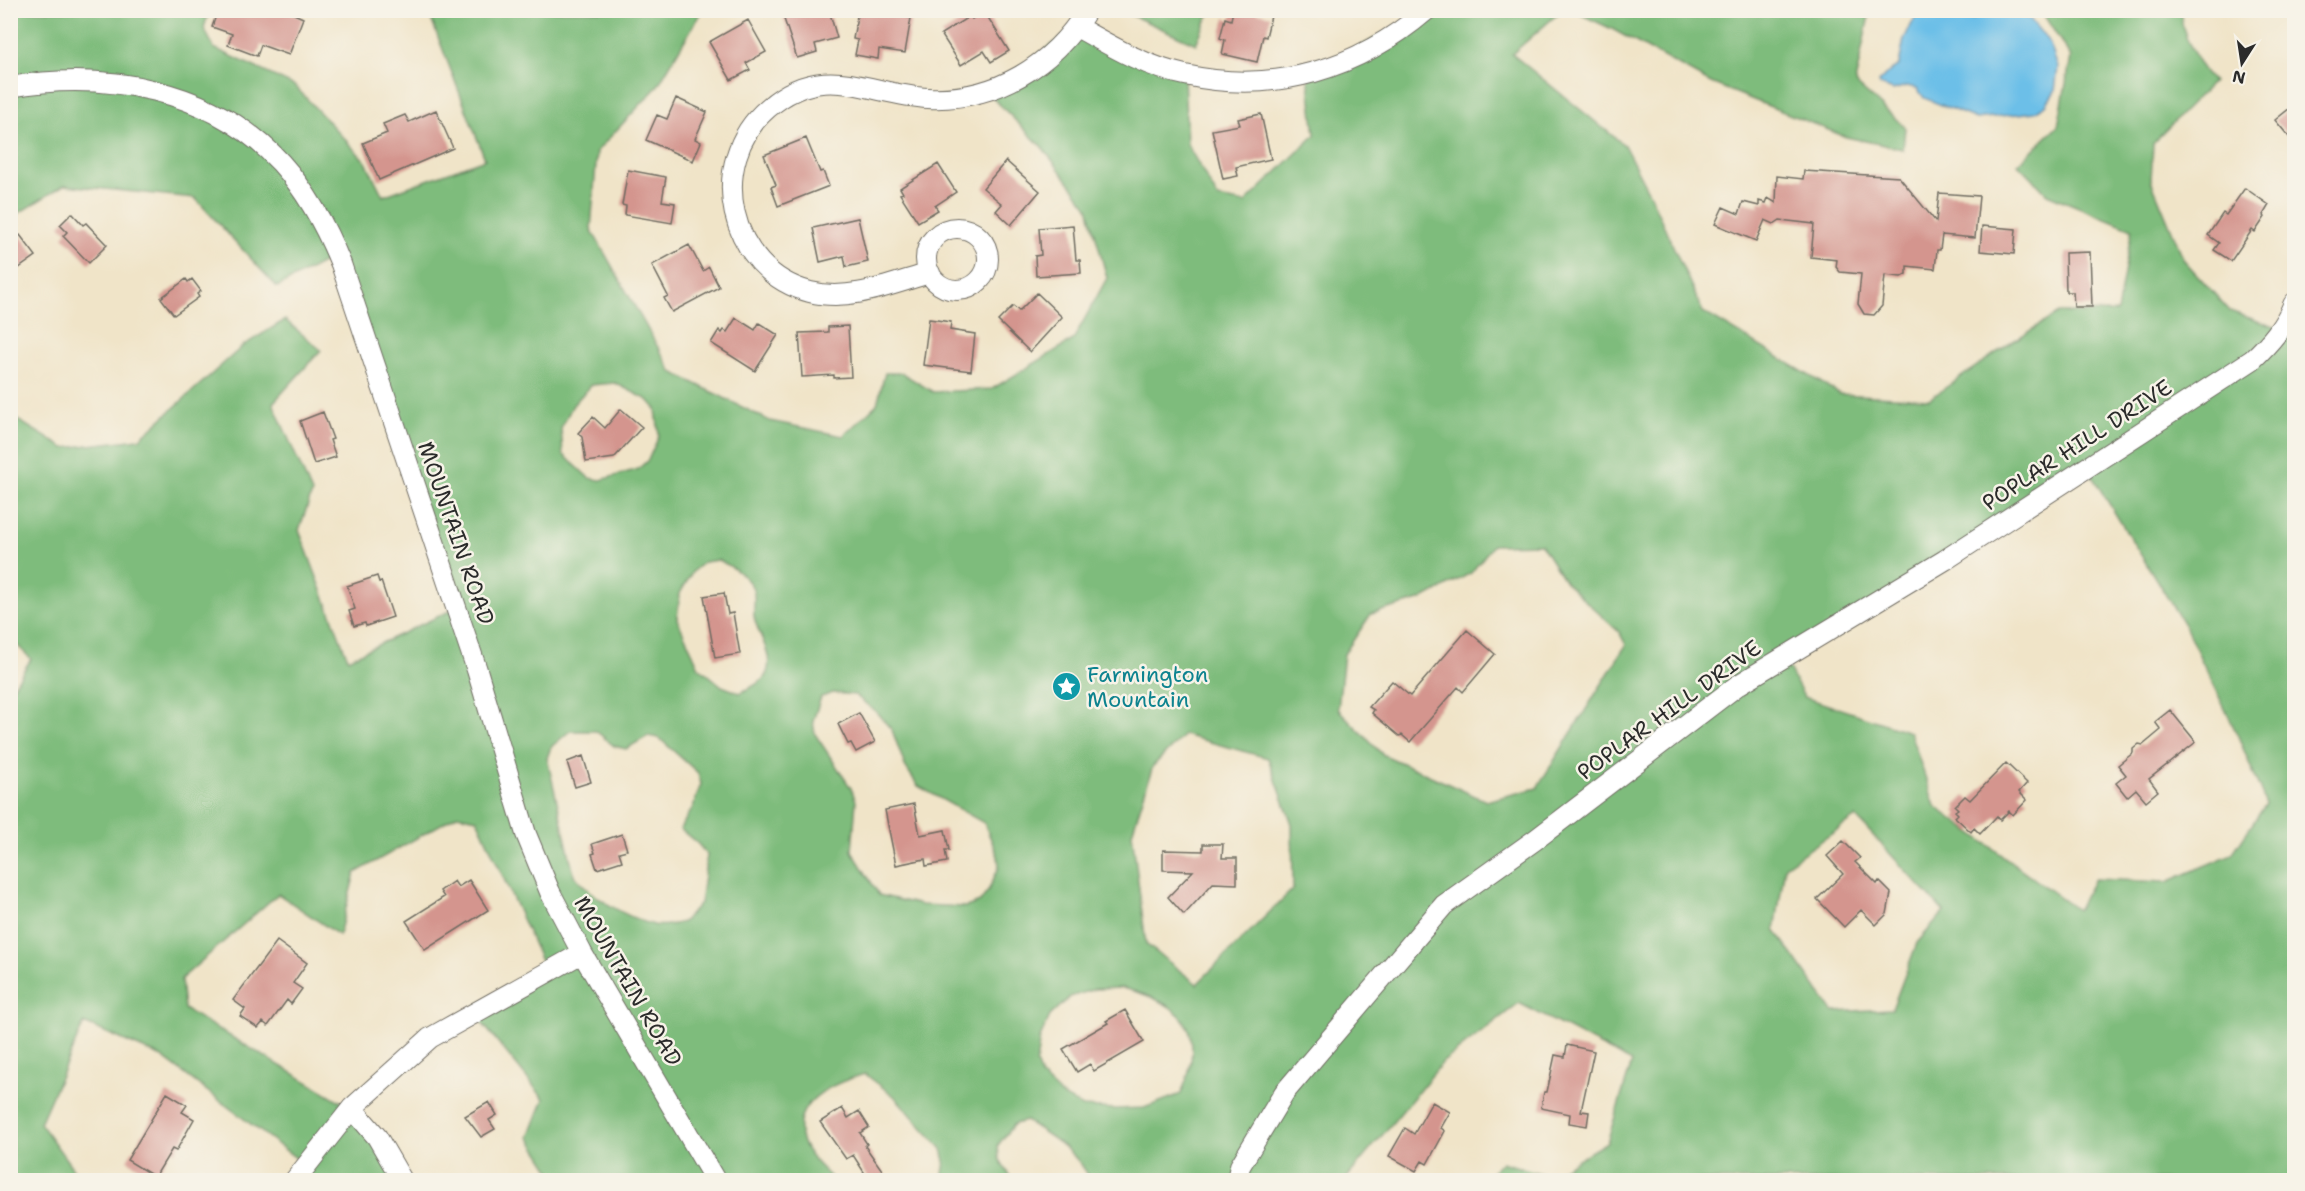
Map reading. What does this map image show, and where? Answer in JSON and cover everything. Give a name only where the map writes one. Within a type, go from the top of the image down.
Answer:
[{"type":"street","points":[[930,273],[879,288],[844,295],[810,292],[778,278],[759,261],[743,239],[732,205],[733,168],[745,135],[756,120],[783,97],[817,84],[854,83],[899,94],[928,98],[957,97],[986,92],[1013,81],[1038,66],[1059,48],[1082,19],[1114,48],[1152,64],[1184,75],[1221,80],[1260,81],[1297,77],[1333,68],[1379,46],[1427,10]]},
{"type":"street","name":"MOUNTAIN ROAD","points":[[10,87],[54,81],[95,80],[141,86],[179,98],[218,115],[251,137],[280,162],[324,224],[341,264],[477,670],[526,834],[550,892],[582,953],[715,1180]]},
{"type":"street","name":"POPLAR HILL DRIVE","points":[[1237,1180],[1240,1166],[1284,1093],[1324,1049],[1444,905],[1535,840],[1738,685],[1946,560],[2252,360],[2272,341],[2284,325],[2295,303]]},
{"type":"street","points":[[295,1180],[352,1108],[430,1038],[582,953]]},
{"type":"street","points":[[352,1108],[377,1137],[402,1180]]},
{"type":"green space","points":[[1120,10],[1210,10],[1210,11],[1196,44]]},
{"type":"green space","points":[[11,11],[209,11],[204,28],[214,48],[295,86],[366,162],[383,196],[485,159],[428,11],[702,11],[657,87],[597,151],[591,229],[672,372],[770,421],[843,436],[877,404],[885,373],[902,373],[933,392],[992,389],[1073,340],[1107,278],[1088,207],[1042,147],[986,91],[1077,27],[1184,75],[1187,144],[1218,198],[1245,203],[1315,135],[1308,74],[1427,11],[1561,11],[1512,54],[1624,145],[1649,193],[1703,312],[1840,394],[1929,399],[2059,313],[2117,312],[2132,229],[2047,194],[2018,164],[2058,126],[2071,57],[2041,11],[2181,11],[2183,28],[2191,48],[2213,82],[2153,143],[2151,180],[2184,260],[2230,311],[2294,334],[2294,1180],[1485,1180],[1502,1162],[1550,1176],[1607,1142],[1632,1062],[1519,1003],[1443,1062],[1345,1180],[1090,1180],[1071,1153],[1026,1121],[1014,1124],[998,1145],[999,1158],[1012,1180],[942,1180],[945,1161],[942,1149],[894,1096],[865,1074],[829,1088],[818,1095],[802,1114],[800,1126],[804,1146],[834,1180],[557,1180],[529,1137],[544,1099],[474,1013],[546,972],[477,819],[457,815],[355,873],[339,935],[278,894],[181,979],[184,1009],[352,1108],[402,1180],[295,1180],[305,1165],[162,1057],[84,1023],[40,1123],[81,1180],[11,1180],[10,692],[31,659],[11,639],[11,416],[64,448],[139,439],[244,345],[285,320],[321,350],[273,403],[312,493],[299,530],[348,659],[456,608],[338,255],[277,287],[195,198],[64,185],[11,218]],"holes":[[[615,383],[648,400],[656,409],[659,436],[648,460],[638,469],[601,480],[589,478],[563,454],[561,428],[573,405],[591,385]],[[2087,468],[2185,626],[2238,736],[2266,804],[2232,854],[2167,882],[2094,879],[2077,910],[1935,806],[1910,732],[1804,697],[1783,658]],[[1541,544],[1565,582],[1619,632],[1626,645],[1537,788],[1486,801],[1382,754],[1338,709],[1344,654],[1371,614],[1423,599],[1471,573],[1493,545]],[[718,560],[741,574],[753,589],[754,616],[769,662],[764,678],[740,693],[722,686],[699,667],[677,619],[680,593],[693,571],[704,562]],[[833,693],[855,695],[876,712],[892,730],[905,766],[918,786],[984,823],[998,856],[999,867],[980,902],[966,907],[921,905],[879,895],[852,851],[856,801],[851,788],[815,734],[813,721],[821,697]],[[570,731],[596,731],[614,746],[626,749],[648,736],[659,738],[698,773],[701,784],[693,807],[680,829],[707,855],[700,903],[683,922],[657,926],[632,917],[600,899],[574,875],[547,758],[551,747]],[[1184,735],[1268,758],[1292,824],[1293,889],[1197,984],[1146,944],[1132,833],[1153,766]],[[1856,817],[1944,912],[1917,943],[1892,1009],[1833,1012],[1775,930],[1785,866]],[[1122,988],[1162,1002],[1175,1011],[1185,1023],[1191,1036],[1192,1053],[1189,1072],[1181,1094],[1144,1108],[1115,1109],[1083,1107],[1061,1095],[1041,1076],[1036,1063],[1040,1038],[1050,1016],[1070,997],[1095,989]]]},
{"type":"green space","points":[[1573,11],[1870,11],[1855,83],[1905,127],[1903,149],[1846,137],[1711,83],[1612,29]]},
{"type":"water","points":[[1922,10],[1952,11],[1958,17],[1973,19],[1981,11],[2017,11],[2030,19],[2049,42],[2058,67],[2055,91],[2046,105],[2035,112],[1976,119],[1924,98],[1917,88],[1906,86],[1893,90],[1880,85],[1879,82],[1899,65],[1904,39],[1917,14]]},
{"type":"building","points":[[218,10],[285,10],[303,18],[289,55],[261,45],[257,56],[228,45],[232,34],[212,27]]},
{"type":"building","points":[[801,10],[829,10],[837,38],[815,44],[817,52],[797,58],[783,16]]},
{"type":"building","points":[[858,10],[911,18],[905,53],[879,49],[878,59],[855,55],[858,40],[853,39]]},
{"type":"building","points":[[1233,10],[1247,10],[1271,16],[1266,37],[1263,36],[1257,62],[1222,54],[1225,40],[1220,38],[1225,18],[1231,20]]},
{"type":"building","points":[[984,11],[1009,51],[991,62],[984,51],[961,65],[941,34],[970,16],[972,19]]},
{"type":"building","points":[[748,20],[766,52],[746,63],[750,70],[731,80],[709,42]]},
{"type":"building","points":[[676,98],[707,112],[695,139],[701,142],[693,161],[646,140],[657,115],[667,119]]},
{"type":"building","points":[[2295,104],[2295,144],[2275,120]]},
{"type":"building","points":[[436,110],[453,148],[379,180],[363,143],[387,133],[383,124],[405,115],[409,122]]},
{"type":"building","points":[[1261,114],[1271,159],[1236,167],[1238,176],[1223,179],[1212,130],[1240,125],[1238,119]]},
{"type":"building","points":[[806,138],[820,172],[823,171],[829,186],[778,206],[771,187],[776,185],[764,155]]},
{"type":"building","points":[[1006,161],[1040,191],[1011,225],[996,211],[1002,204],[983,188]]},
{"type":"building","points":[[938,164],[956,192],[935,206],[938,210],[918,222],[900,194],[903,193],[900,188]]},
{"type":"building","points":[[628,170],[666,177],[662,201],[675,203],[672,223],[625,215],[626,206],[622,205]]},
{"type":"building","points":[[1804,171],[1899,177],[1936,222],[1939,193],[1979,196],[1975,238],[1942,235],[1940,250],[1937,250],[1935,269],[1907,266],[1907,274],[1901,277],[1885,275],[1882,306],[1874,315],[1864,314],[1858,304],[1861,274],[1840,272],[1836,267],[1837,260],[1811,257],[1814,224],[1780,220],[1774,224],[1765,220],[1756,241],[1715,224],[1723,207],[1739,214],[1743,202],[1759,206],[1759,201],[1766,203],[1768,198],[1776,203],[1777,176],[1803,179]]},
{"type":"building","points":[[2245,188],[2269,205],[2263,215],[2265,217],[2255,232],[2252,230],[2231,261],[2214,250],[2219,243],[2208,235],[2223,213],[2226,215]]},
{"type":"building","points":[[72,213],[83,225],[86,223],[107,245],[89,263],[63,236],[67,232],[60,225]]},
{"type":"building","points":[[858,218],[868,262],[846,267],[844,256],[820,262],[813,228]]},
{"type":"building","points":[[1073,225],[1076,260],[1080,260],[1081,273],[1036,276],[1035,256],[1041,255],[1039,228]]},
{"type":"building","points":[[1982,226],[2016,229],[2014,254],[1980,251]]},
{"type":"building","points":[[20,235],[36,256],[19,268],[10,257],[10,242]]},
{"type":"building","points":[[689,245],[703,271],[709,267],[719,287],[672,312],[664,298],[668,296],[652,265]]},
{"type":"building","points":[[2090,252],[2092,307],[2074,307],[2073,292],[2066,292],[2065,253]]},
{"type":"building","points":[[186,279],[188,282],[192,279],[201,291],[197,294],[199,297],[174,315],[161,298]]},
{"type":"building","points":[[1037,293],[1062,317],[1030,352],[998,321],[1013,306],[1019,311]]},
{"type":"building","points":[[736,318],[755,330],[759,323],[778,335],[755,371],[711,343],[719,330],[722,333],[724,330],[727,332]]},
{"type":"building","points":[[929,319],[951,322],[950,330],[975,334],[971,371],[923,365]]},
{"type":"building","points":[[848,326],[851,377],[834,378],[834,375],[802,377],[799,333],[828,332],[828,327]]},
{"type":"building","points":[[621,409],[642,427],[614,458],[586,462],[582,437],[578,433],[593,417],[605,428]]},
{"type":"building","points":[[323,412],[333,439],[330,440],[336,457],[314,464],[300,421]]},
{"type":"building","points":[[377,576],[379,582],[381,581],[393,617],[366,626],[365,623],[354,626],[349,611],[355,609],[347,586]]},
{"type":"building","points":[[724,593],[728,614],[733,613],[740,654],[715,658],[704,596]]},
{"type":"building","points":[[1467,630],[1495,654],[1463,692],[1458,687],[1410,742],[1402,735],[1399,736],[1372,713],[1374,710],[1369,707],[1392,681],[1410,696]]},
{"type":"building","points":[[2170,710],[2196,742],[2149,779],[2158,791],[2146,801],[2136,789],[2127,797],[2116,783],[2126,775],[2118,765],[2133,753],[2133,749],[2139,744],[2143,745],[2161,730],[2155,722]]},
{"type":"building","points":[[859,713],[875,742],[856,752],[851,743],[848,744],[838,724]]},
{"type":"building","points":[[583,756],[591,782],[575,787],[567,762]]},
{"type":"building","points":[[2006,763],[2027,783],[2019,792],[2027,800],[2013,815],[2009,811],[2000,820],[1997,816],[1980,834],[1974,828],[1971,832],[1955,817],[1958,814],[1955,811],[1958,809],[1955,806],[1965,796],[1970,800]]},
{"type":"building","points":[[914,804],[920,835],[945,830],[949,850],[945,850],[947,862],[926,866],[925,859],[896,865],[885,810]]},
{"type":"building","points":[[622,834],[627,850],[619,852],[622,861],[597,869],[592,854],[595,853],[592,844]]},
{"type":"building","points":[[1843,841],[1860,858],[1855,862],[1877,884],[1879,881],[1891,893],[1887,914],[1876,925],[1861,910],[1844,927],[1817,899],[1843,874],[1827,856]]},
{"type":"building","points":[[1203,844],[1223,844],[1222,858],[1237,858],[1237,884],[1213,883],[1184,915],[1168,897],[1193,871],[1163,870],[1163,850],[1203,851]]},
{"type":"building","points":[[469,880],[488,910],[425,950],[406,921],[444,897],[440,891],[454,881],[458,887]]},
{"type":"building","points":[[277,941],[307,963],[293,983],[302,989],[291,1004],[287,1000],[268,1026],[263,1022],[258,1028],[240,1016],[245,1009],[233,1000]]},
{"type":"building","points":[[1125,1010],[1144,1042],[1094,1071],[1090,1064],[1077,1072],[1063,1049],[1108,1023],[1106,1021]]},
{"type":"building","points":[[1567,1045],[1594,1051],[1581,1111],[1589,1112],[1587,1126],[1569,1123],[1570,1114],[1541,1108],[1555,1055],[1565,1057]]},
{"type":"building","points":[[167,1093],[187,1105],[182,1112],[194,1119],[176,1151],[172,1149],[155,1177],[127,1160]]},
{"type":"building","points":[[489,1102],[497,1115],[489,1120],[495,1129],[481,1137],[465,1116]]},
{"type":"building","points":[[1432,1102],[1450,1112],[1441,1128],[1445,1131],[1427,1164],[1422,1161],[1416,1171],[1389,1156],[1405,1128],[1414,1134]]},
{"type":"building","points":[[842,1108],[848,1118],[859,1111],[869,1127],[860,1133],[867,1144],[865,1146],[889,1180],[869,1180],[853,1155],[846,1159],[820,1122]]},
{"type":"place","name":"Farmington Mountain","points":[[1066,687]]}]
